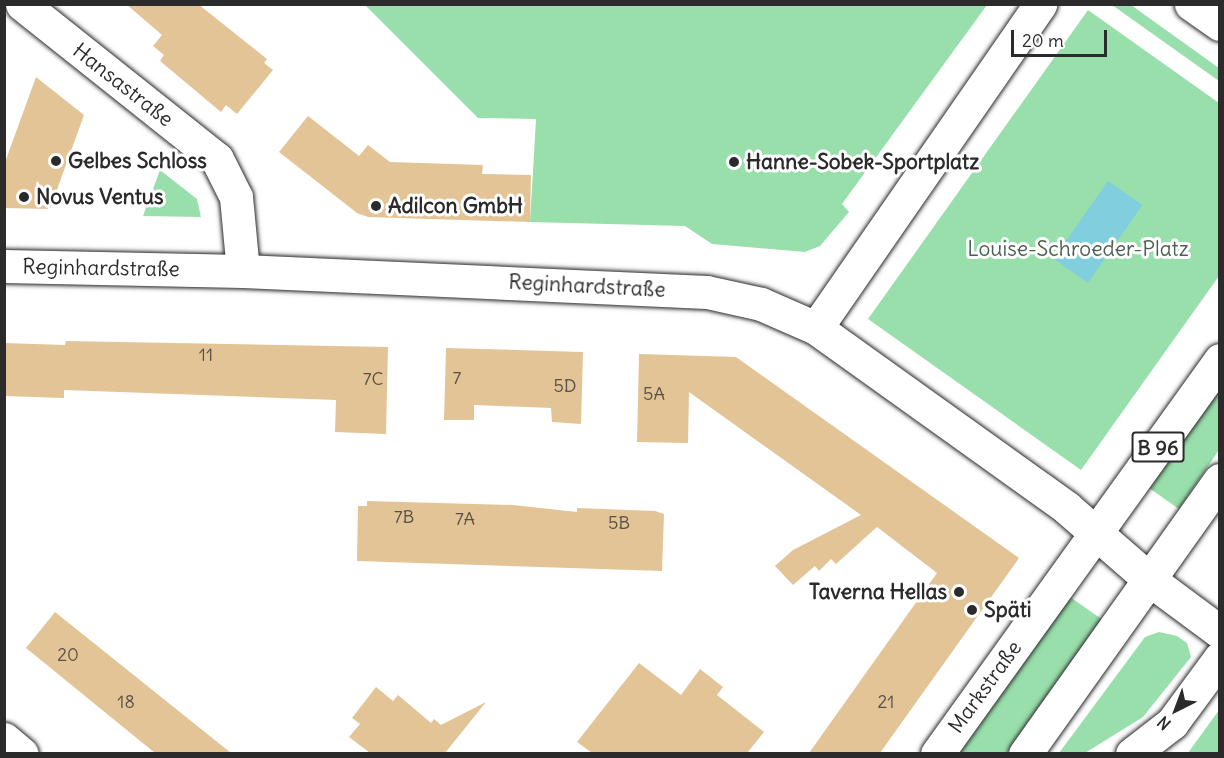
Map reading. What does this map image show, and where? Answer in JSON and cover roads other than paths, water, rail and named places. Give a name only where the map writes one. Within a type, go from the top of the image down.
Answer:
[{"type":"street","name":"Hansastraße","points":[[22,4],[217,159],[236,197],[243,271]]},
{"type":"street","points":[[816,328],[1040,4]]},
{"type":"street","points":[[1191,4],[1220,24]]},
{"type":"street","name":"Reginhardstraße","points":[[4,266],[243,271],[707,292],[761,304],[816,328],[1067,508],[1150,580],[1220,632]]},
{"type":"street","name":"B 96","points":[[1096,533],[1220,360]]},
{"type":"street","points":[[1025,753],[1220,480]]},
{"type":"street","name":"Markstraße","points":[[937,753],[1096,533]]},
{"type":"street","points":[[1132,753],[1172,723],[1220,658]]},
{"type":"street","points":[[4,739],[22,753]]},
{"type":"water","points":[[1108,181],[1142,205],[1088,283],[1054,259]]},
{"type":"place","name":"Gelbes Schloss","points":[[56,161]]},
{"type":"place","name":"Hanne-Sobek-Sportplatz","points":[[734,162]]},
{"type":"place","name":"Novus Ventus","points":[[24,197]]},
{"type":"place","name":"Adilcon GmbH","points":[[376,206]]},
{"type":"place","name":"Taverna Hellas","points":[[959,592]]},
{"type":"place","name":"Späti","points":[[972,610]]},
{"type":"park label","name":"Louise-Schroeder-Platz","points":[[1078,249]]}]
